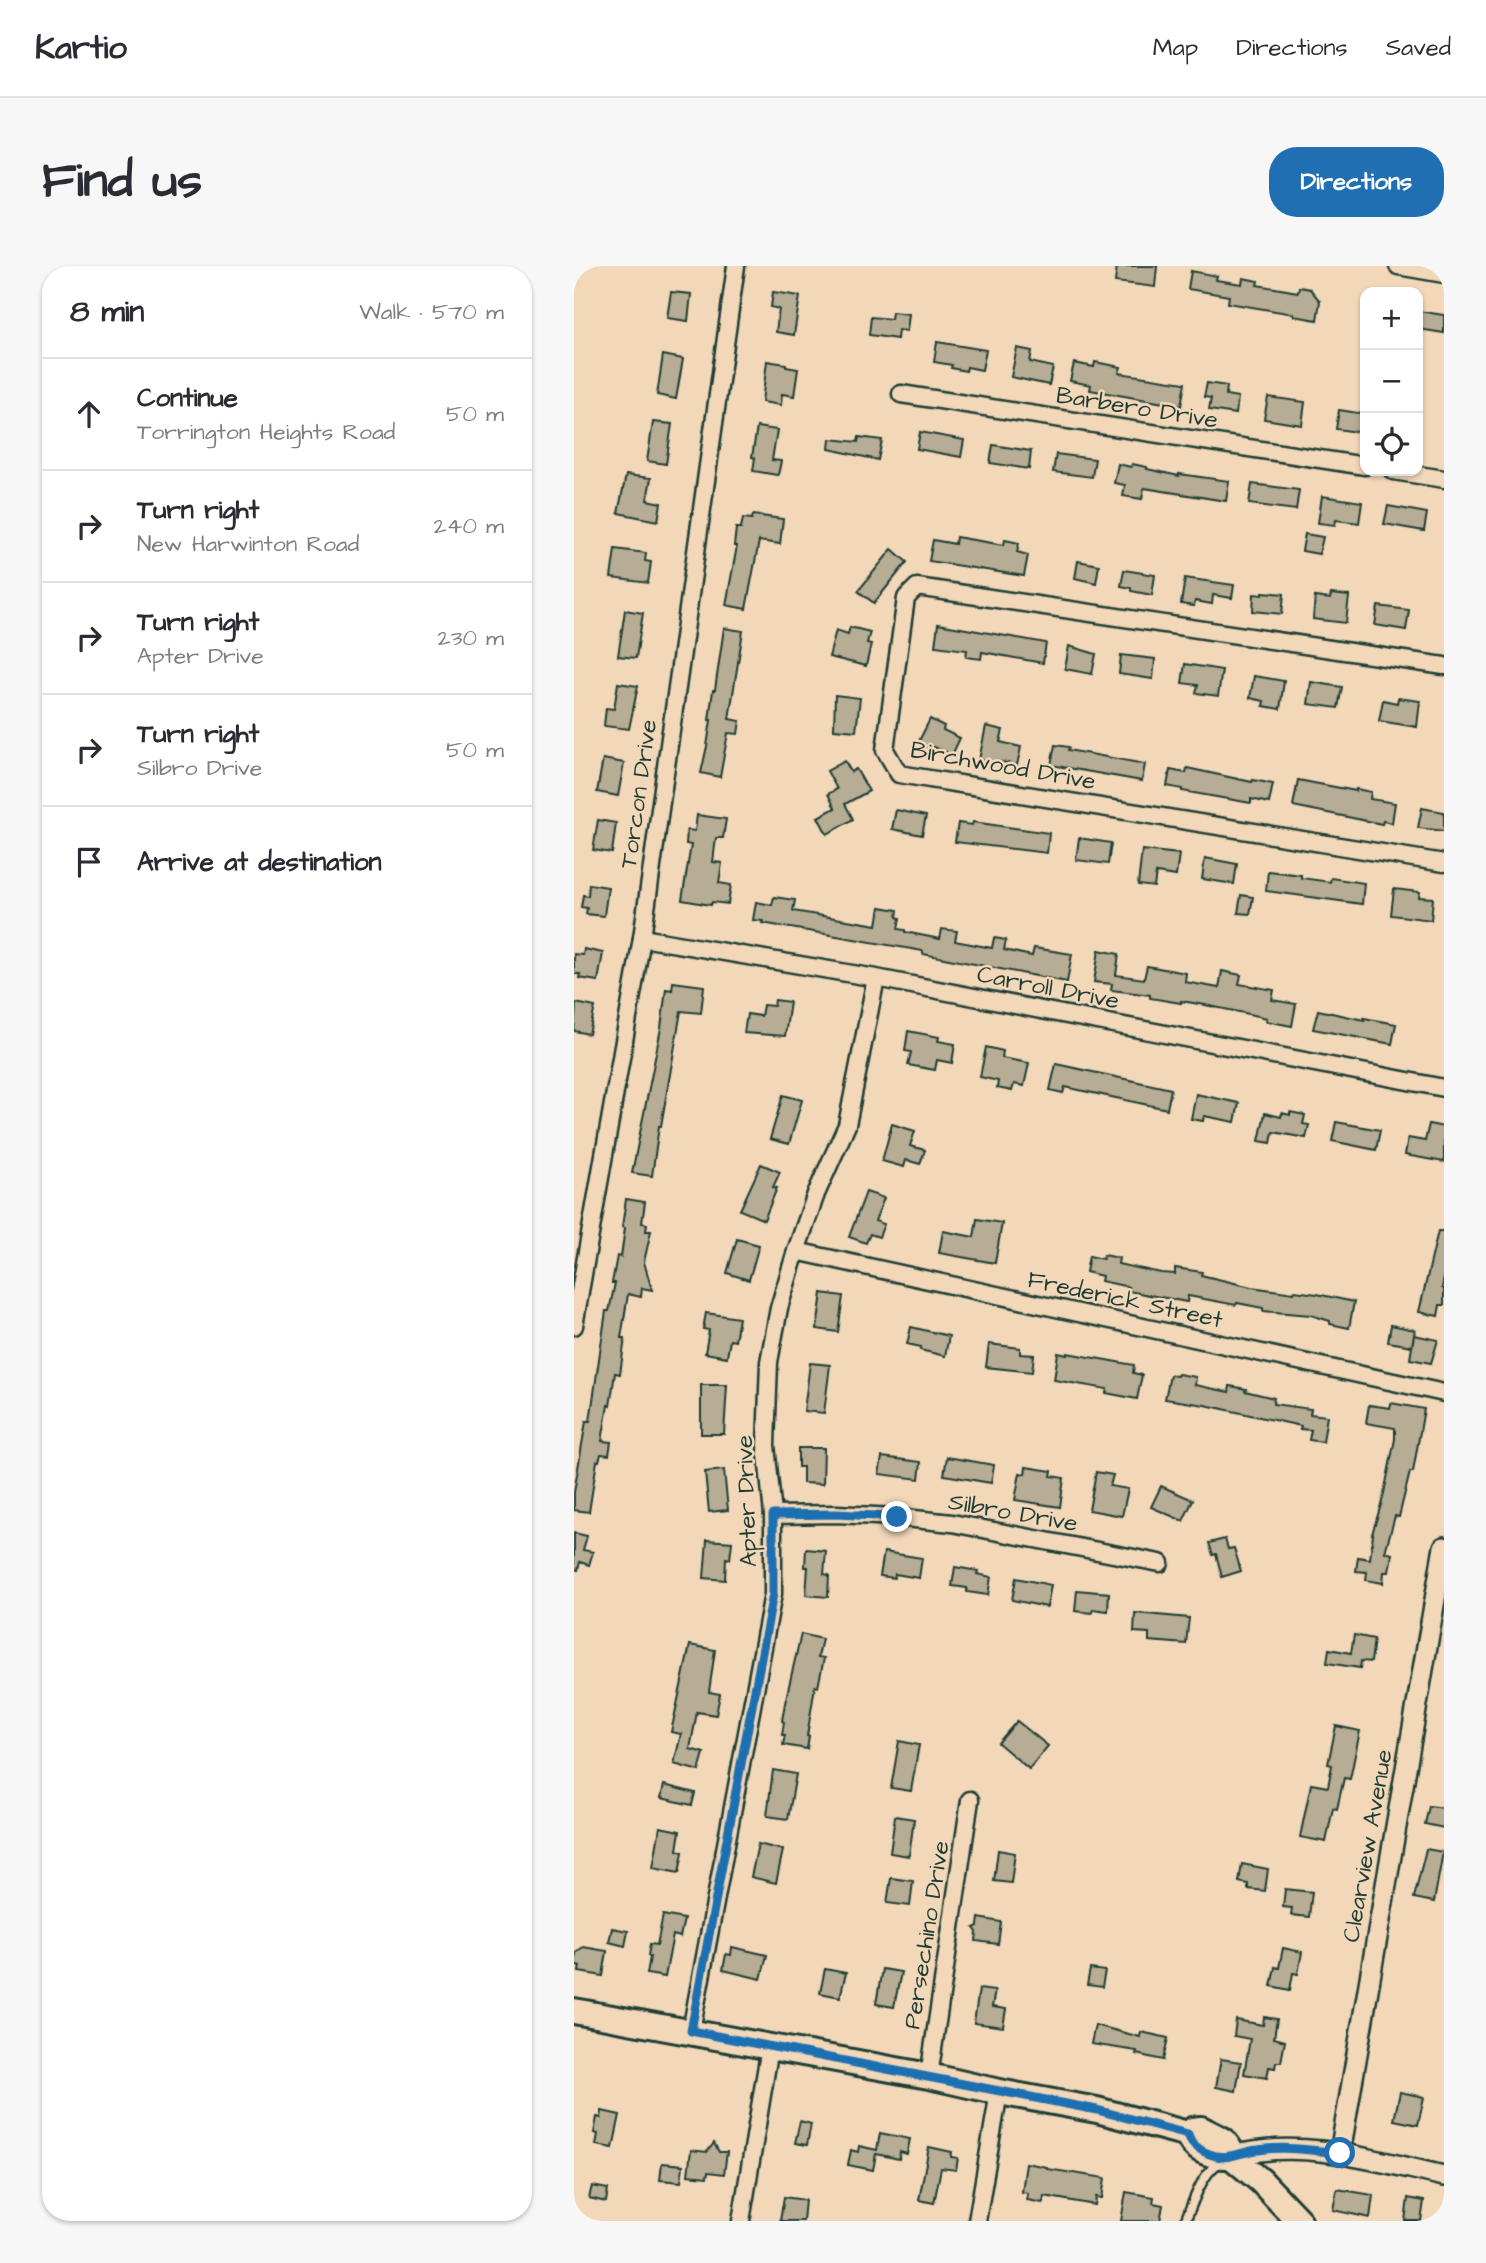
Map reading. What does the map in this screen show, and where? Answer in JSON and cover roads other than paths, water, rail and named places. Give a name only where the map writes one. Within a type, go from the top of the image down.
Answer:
[{"type":"main road","points":[[574,2011],[929,2076],[1097,2110],[1188,2134],[1196,2147],[1214,2155],[1231,2156],[1261,2181],[1299,2221]]},
{"type":"street","name":"Torcon Drive","points":[[574,1326],[642,938],[736,266]]},
{"type":"street","points":[[1398,266],[1444,274]]},
{"type":"street","name":"Barbero Drive","points":[[901,394],[1360,465]]},
{"type":"street","points":[[1423,476],[1444,479]]},
{"type":"street","name":"Birchwood Drive","points":[[1444,666],[917,587],[906,598],[885,750],[899,774],[1444,863]]},
{"type":"street","name":"Carroll Drive","points":[[642,938],[876,978],[1444,1088]]},
{"type":"street","name":"Apter Drive","points":[[691,2031],[773,1594],[773,1515],[766,1445],[769,1362],[779,1308],[796,1251],[816,1194],[847,1125],[876,978]]},
{"type":"street","name":"Frederick Street","points":[[796,1251],[1444,1392]]},
{"type":"street","name":"Silbro Drive","points":[[773,1515],[836,1514],[952,1523],[1160,1563]]},
{"type":"street","name":"Clearview Avenue","points":[[1340,2153],[1444,1547]]},
{"type":"street","name":"Persechino Drive","points":[[929,2076],[970,1800]]},
{"type":"street","points":[[741,2221],[770,2047]]},
{"type":"street","points":[[977,2221],[999,2092]]},
{"type":"street","points":[[1231,2156],[1258,2150],[1294,2149],[1340,2153],[1444,2176]]},
{"type":"lane","points":[[1185,2221],[1202,2183],[1216,2164],[1231,2156]]}]
